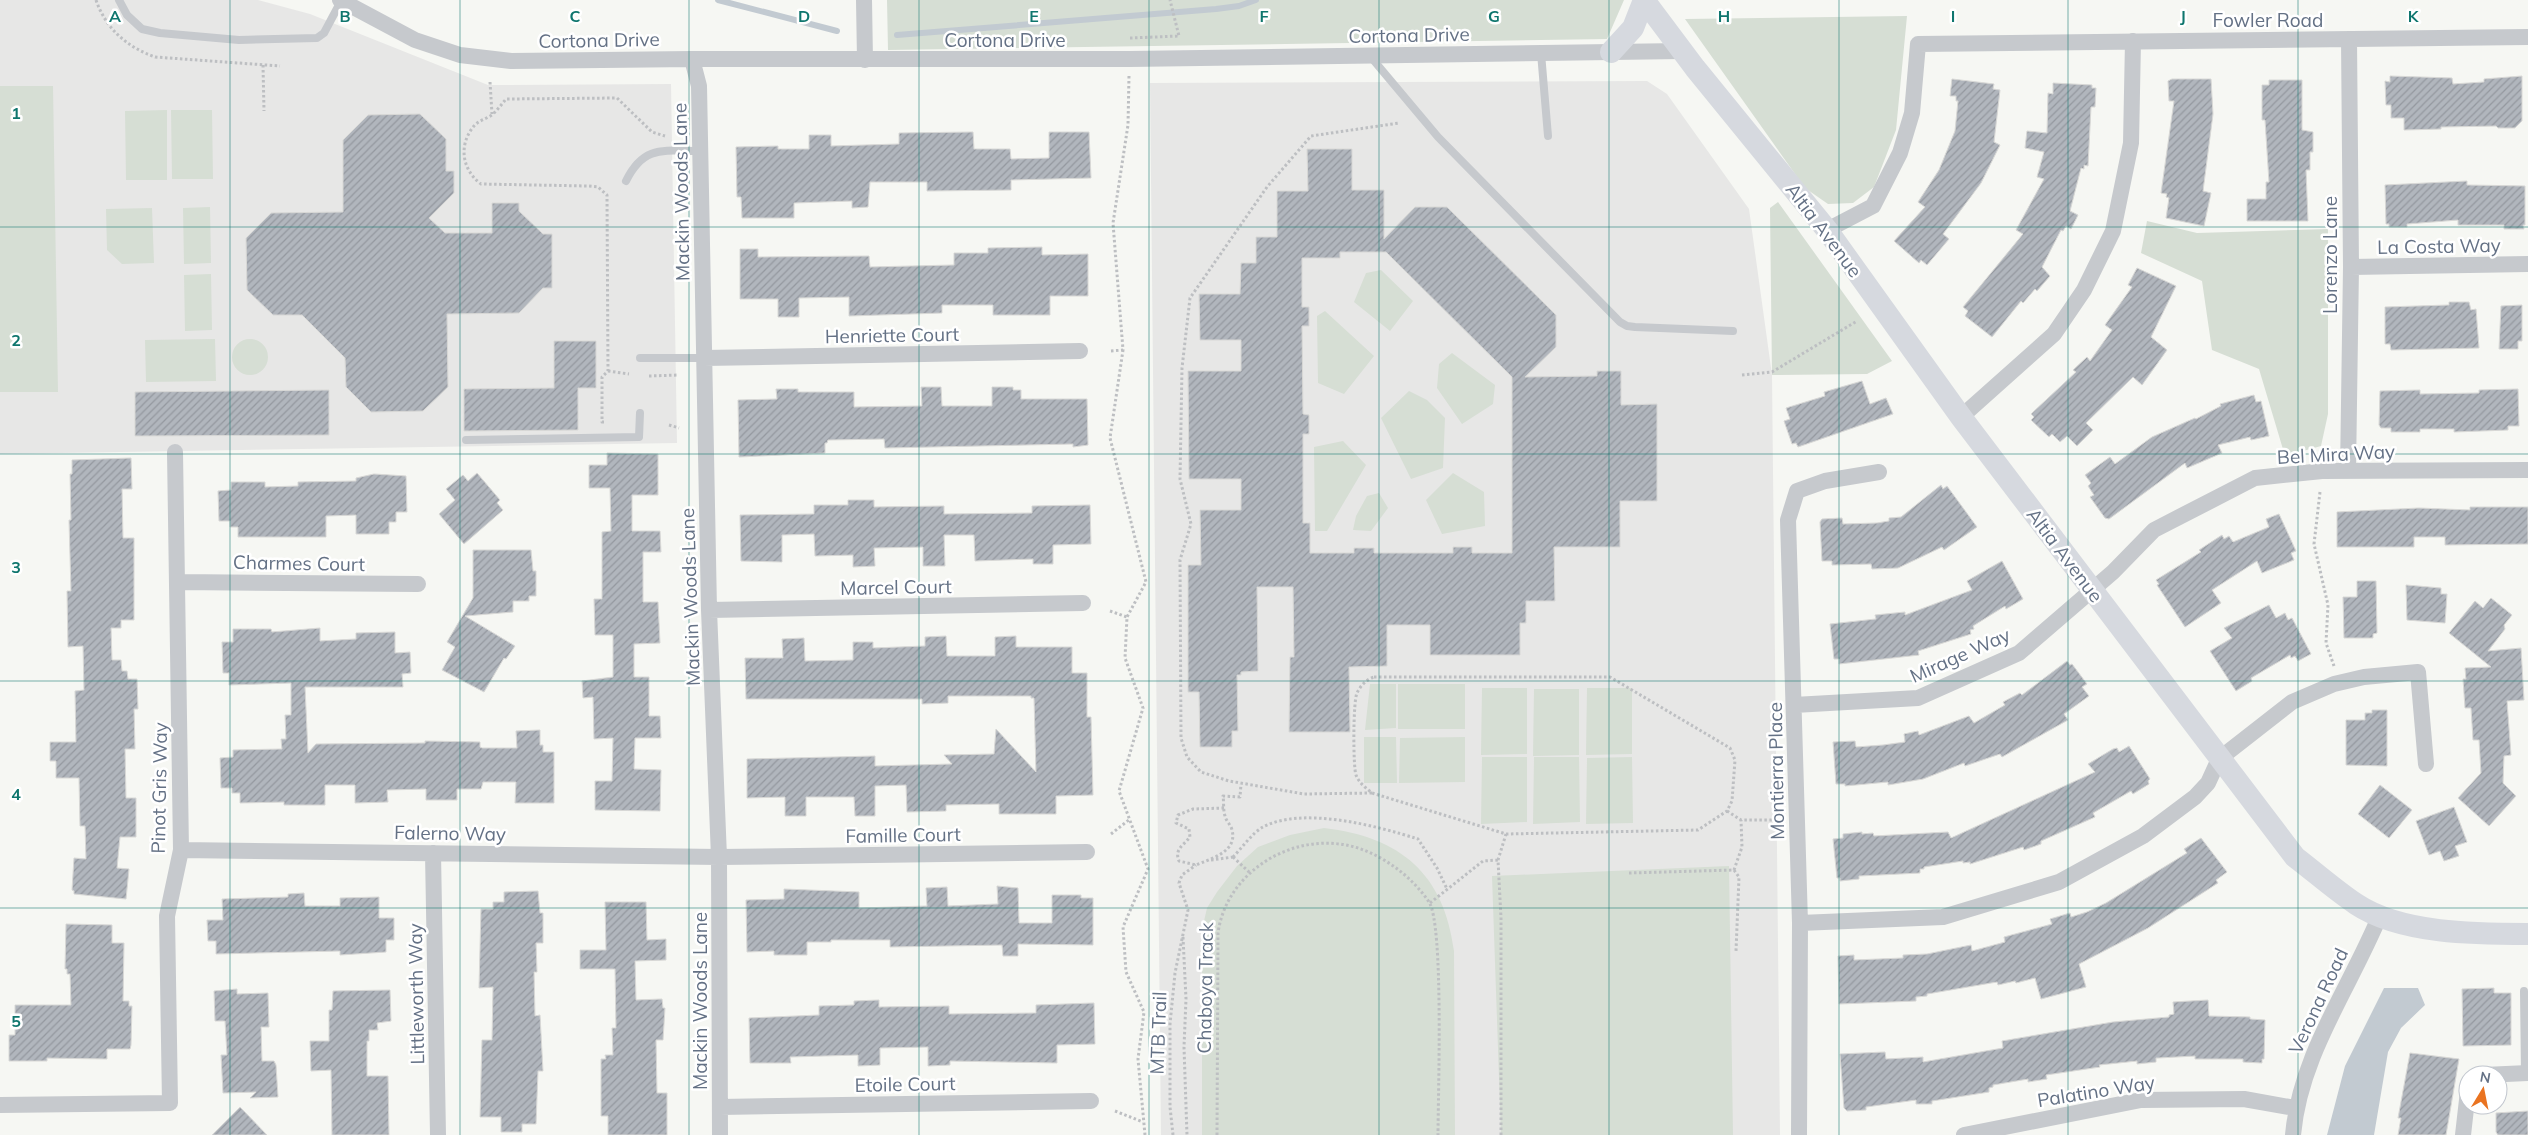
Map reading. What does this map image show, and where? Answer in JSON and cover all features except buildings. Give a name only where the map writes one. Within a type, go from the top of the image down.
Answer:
[{"type":"street","name":"Cortona Drive","points":[[341,0],[415,40],[460,56],[511,61],[1370,56],[1682,51]]},
{"type":"street","points":[[864,0],[865,60]]},
{"type":"street","points":[[1611,52],[1633,28],[1644,0]]},
{"type":"street","name":"Altia Avenue","points":[[1644,0],[1682,51],[1827,230],[1961,417],[2295,857],[2358,905],[2380,915],[2423,929],[2473,934],[2528,934]]},
{"type":"street","name":"Fowler Road","points":[[1827,230],[1873,206],[1900,153],[1912,113],[1918,44],[2528,37]]},
{"type":"street","name":"Lorenzo Lane","points":[[2348,471],[2351,267],[2349,39]]},
{"type":"street","points":[[1961,417],[2054,334],[2084,290],[2113,231],[2131,143],[2133,41]]},
{"type":"street","name":"Mackin Woods Lane","points":[[692,59],[699,86],[709,610],[719,857],[720,1135]]},
{"type":"street","name":"La Costa Way","points":[[2351,267],[2528,264]]},
{"type":"street","name":"Henriette Court","points":[[704,358],[1080,351]]},
{"type":"street","name":"Pinot Gris Way","points":[[0,1106],[170,1102],[167,916],[181,850],[176,452]]},
{"type":"street","name":"Bel Mira Way","points":[[2092,590],[2154,530],[2255,478],[2322,471],[2528,470]]},
{"type":"street","name":"Montierra Place","points":[[1799,1135],[1800,923],[1788,520],[1797,491],[1825,481],[1879,472]]},
{"type":"street","name":"Charmes Court","points":[[179,582],[418,584]]},
{"type":"street","name":"Mirage Way","points":[[1794,706],[1918,698],[2019,653],[2092,590]]},
{"type":"street","name":"Marcel Court","points":[[709,610],[1083,603]]},
{"type":"street","points":[[1800,923],[1943,917],[2059,882],[2142,836],[2195,797],[2208,782],[2219,758],[2292,702],[2334,684],[2364,677],[2418,672],[2426,764]]},
{"type":"street","name":"Falerno Way","points":[[181,850],[719,857]]},
{"type":"street","name":"Famille Court","points":[[719,857],[1087,852]]},
{"type":"street","name":"Littleworth Way","points":[[432,853],[438,1135]]},
{"type":"street","name":"Verona Road","points":[[2293,1135],[2296,1108],[2323,1028],[2380,915]]},
{"type":"street","points":[[2508,1074],[2527,1073]]},
{"type":"street","name":"Palatino Way","points":[[1964,1135],[2141,1100],[2244,1099],[2296,1108]]},
{"type":"street","name":"Etoile Court","points":[[720,1107],[1090,1101]]},
{"type":"street","points":[[2463,1135],[2465,1115]]},
{"type":"lane","points":[[119,0],[126,15],[142,29],[160,33],[238,40],[317,38],[324,32],[341,0]]},
{"type":"lane","points":[[1541,53],[1548,136]]},
{"type":"lane","points":[[1370,56],[1438,137],[1620,322],[1627,326],[1636,327],[1733,331]]},
{"type":"lane","points":[[626,180],[634,164],[654,151],[700,151]]},
{"type":"lane","points":[[640,358],[704,358]]},
{"type":"lane","points":[[466,440],[639,437],[640,413]]},
{"type":"lane","points":[[2524,991],[2527,1073]]},
{"type":"path","points":[[96,0],[102,15],[112,29],[139,52],[173,60],[280,66]]},
{"type":"path","points":[[1130,38],[1180,36],[1170,0]]},
{"type":"path","points":[[263,65],[264,111]]},
{"type":"path","points":[[1129,74],[1128,125],[1113,223],[1123,350],[1110,438],[1146,582],[1127,617],[1124,658],[1143,708],[1119,791],[1148,869],[1123,927],[1126,972],[1144,1012],[1138,1059],[1145,1135]]},
{"type":"path","points":[[490,82],[492,115]]},
{"type":"path","points":[[608,372],[607,195],[598,187],[588,186],[480,184],[471,177],[465,166],[464,152],[473,127],[492,115],[506,99],[616,98],[652,132],[672,136]]},
{"type":"path","points":[[1372,793],[1361,784],[1355,774],[1355,703],[1357,693],[1368,679],[1374,676],[1610,677],[1730,748],[1735,760],[1732,801],[1727,811],[1698,830],[1506,834],[1372,793],[1304,794],[1241,784],[1200,772],[1187,757],[1181,738],[1180,560],[1192,524],[1180,479],[1182,368],[1190,298],[1267,186],[1311,136],[1399,123]]},
{"type":"path","points":[[1742,375],[1772,372],[1857,321]]},
{"type":"path","points":[[1110,351],[1123,350]]},
{"type":"path","points":[[611,422],[602,422],[602,377],[608,372],[629,374]]},
{"type":"path","points":[[649,376],[679,375]]},
{"type":"path","points":[[669,425],[679,428]]},
{"type":"path","points":[[2320,492],[2314,544],[2328,605],[2326,643],[2334,666]]},
{"type":"path","points":[[1110,611],[1127,617]]},
{"type":"path","points":[[1224,808],[1193,809],[1178,815],[1176,823],[1189,829],[1190,836],[1179,848],[1177,856],[1184,864],[1196,865],[1221,854],[1231,842],[1232,830],[1225,816],[1223,796],[1240,797],[1241,784]]},
{"type":"path","points":[[1727,811],[1741,820],[1774,820]]},
{"type":"path","points":[[1111,834],[1130,819]]},
{"type":"path","points":[[1206,861],[1233,857],[1262,828],[1285,819],[1354,821],[1418,839],[1438,868],[1447,889]]},
{"type":"path","points":[[1734,870],[1742,847],[1741,820]]},
{"type":"path","points":[[1501,1135],[1501,918],[1498,860],[1506,834]]},
{"type":"path","name":"Chaboya Track","points":[[1217,1135],[1218,933],[1220,914],[1232,893],[1249,872],[1279,853],[1314,844],[1347,845],[1378,857],[1405,875],[1430,903]]},
{"type":"path","points":[[1233,857],[1249,872]]},
{"type":"path","points":[[1438,1135],[1437,937],[1430,903],[1483,862],[1498,860]]},
{"type":"path","name":"MTB Trail","points":[[1173,1135],[1170,1107],[1170,1024],[1175,974],[1188,910],[1180,888],[1180,878],[1196,865]]},
{"type":"path","points":[[1629,873],[1734,870]]},
{"type":"path","points":[[1734,870],[1739,877],[1736,951]]},
{"type":"path","name":"MTB Trail","points":[[1183,932],[1186,999],[1184,1047],[1187,1135]]},
{"type":"path","points":[[1115,1111],[1144,1122]]},
{"type":"shaded area","points":[[0,0],[258,0],[310,14],[488,85],[671,84],[677,443],[0,454]]},
{"type":"shaded area","points":[[887,0],[1624,0],[1607,39],[888,50]]},
{"type":"shaded area","points":[[1907,16],[1896,130],[1874,187],[1853,203],[1828,204],[1805,188],[1685,19]]},
{"type":"shaded area","points":[[1647,81],[1667,94],[1749,209],[1772,375],[1780,1135],[1161,1135],[1150,83]]},
{"type":"shaded area","points":[[0,86],[53,86],[58,392],[0,392]]},
{"type":"shaded area","points":[[167,110],[167,180],[126,180],[125,111]]},
{"type":"shaded area","points":[[171,110],[212,110],[213,179],[172,179]]},
{"type":"shaded area","points":[[1778,202],[1892,361],[1867,374],[1772,375],[1770,208]]},
{"type":"shaded area","points":[[210,207],[211,263],[184,264],[183,208]]},
{"type":"shaded area","points":[[152,208],[154,263],[122,264],[107,250],[106,209]]},
{"type":"shaded area","points":[[2147,221],[2197,233],[2328,229],[2328,414],[2321,446],[2285,456],[2259,369],[2212,350],[2202,281],[2141,253]]},
{"type":"shaded area","points":[[1381,270],[1413,301],[1390,331],[1354,302],[1366,273]]},
{"type":"shaded area","points":[[211,274],[212,330],[185,331],[184,275]]},
{"type":"shaded area","points":[[1325,311],[1374,356],[1344,394],[1318,383],[1317,316]]},
{"type":"shaded area","points":[[215,339],[216,381],[146,382],[145,340]]},
{"type":"shaded area","points":[[250,339],[263,344],[268,357],[263,370],[250,375],[237,370],[232,357],[237,344]]},
{"type":"shaded area","points":[[1452,353],[1495,385],[1493,404],[1462,424],[1437,388],[1439,364]]},
{"type":"shaded area","points":[[1409,391],[1427,400],[1445,418],[1443,468],[1411,479],[1381,418]]},
{"type":"shaded area","points":[[1343,441],[1366,465],[1327,531],[1315,531],[1314,447]]},
{"type":"shaded area","points":[[1453,473],[1484,492],[1485,526],[1442,534],[1426,500]]},
{"type":"shaded area","points":[[1379,493],[1388,508],[1371,531],[1353,530],[1356,516],[1367,496]]},
{"type":"shaded area","points":[[1370,684],[1396,684],[1396,728],[1365,730]]},
{"type":"shaded area","points":[[1398,684],[1465,684],[1465,729],[1398,729]]},
{"type":"shaded area","points":[[1482,688],[1527,688],[1527,754],[1481,755]]},
{"type":"shaded area","points":[[1587,688],[1632,688],[1632,754],[1586,755]]},
{"type":"shaded area","points":[[1534,689],[1579,689],[1579,755],[1533,756]]},
{"type":"shaded area","points":[[1364,737],[1396,737],[1397,783],[1364,783]]},
{"type":"shaded area","points":[[1465,737],[1465,782],[1399,783],[1400,738]]},
{"type":"shaded area","points":[[1482,757],[1527,757],[1527,822],[1481,824]]},
{"type":"shaded area","points":[[1534,757],[1579,757],[1580,822],[1533,824]]},
{"type":"shaded area","points":[[1632,757],[1633,823],[1586,824],[1587,758]]},
{"type":"shaded area","points":[[1324,828],[1375,840],[1396,851],[1414,864],[1429,881],[1440,901],[1449,924],[1454,951],[1455,1135],[1202,1135],[1202,930],[1207,908],[1237,866],[1258,847],[1290,835]]},
{"type":"shaded area","points":[[1729,866],[1733,1135],[1501,1135],[1492,876]]},
{"type":"shaded area","points":[[2384,988],[2418,988],[2425,1005],[2401,1028],[2388,1052],[2374,1135],[2327,1135],[2345,1066]]},
{"type":"waterway","points":[[718,0],[837,31]]},
{"type":"waterway","points":[[897,35],[1216,9],[1239,6],[1256,0]]}]
